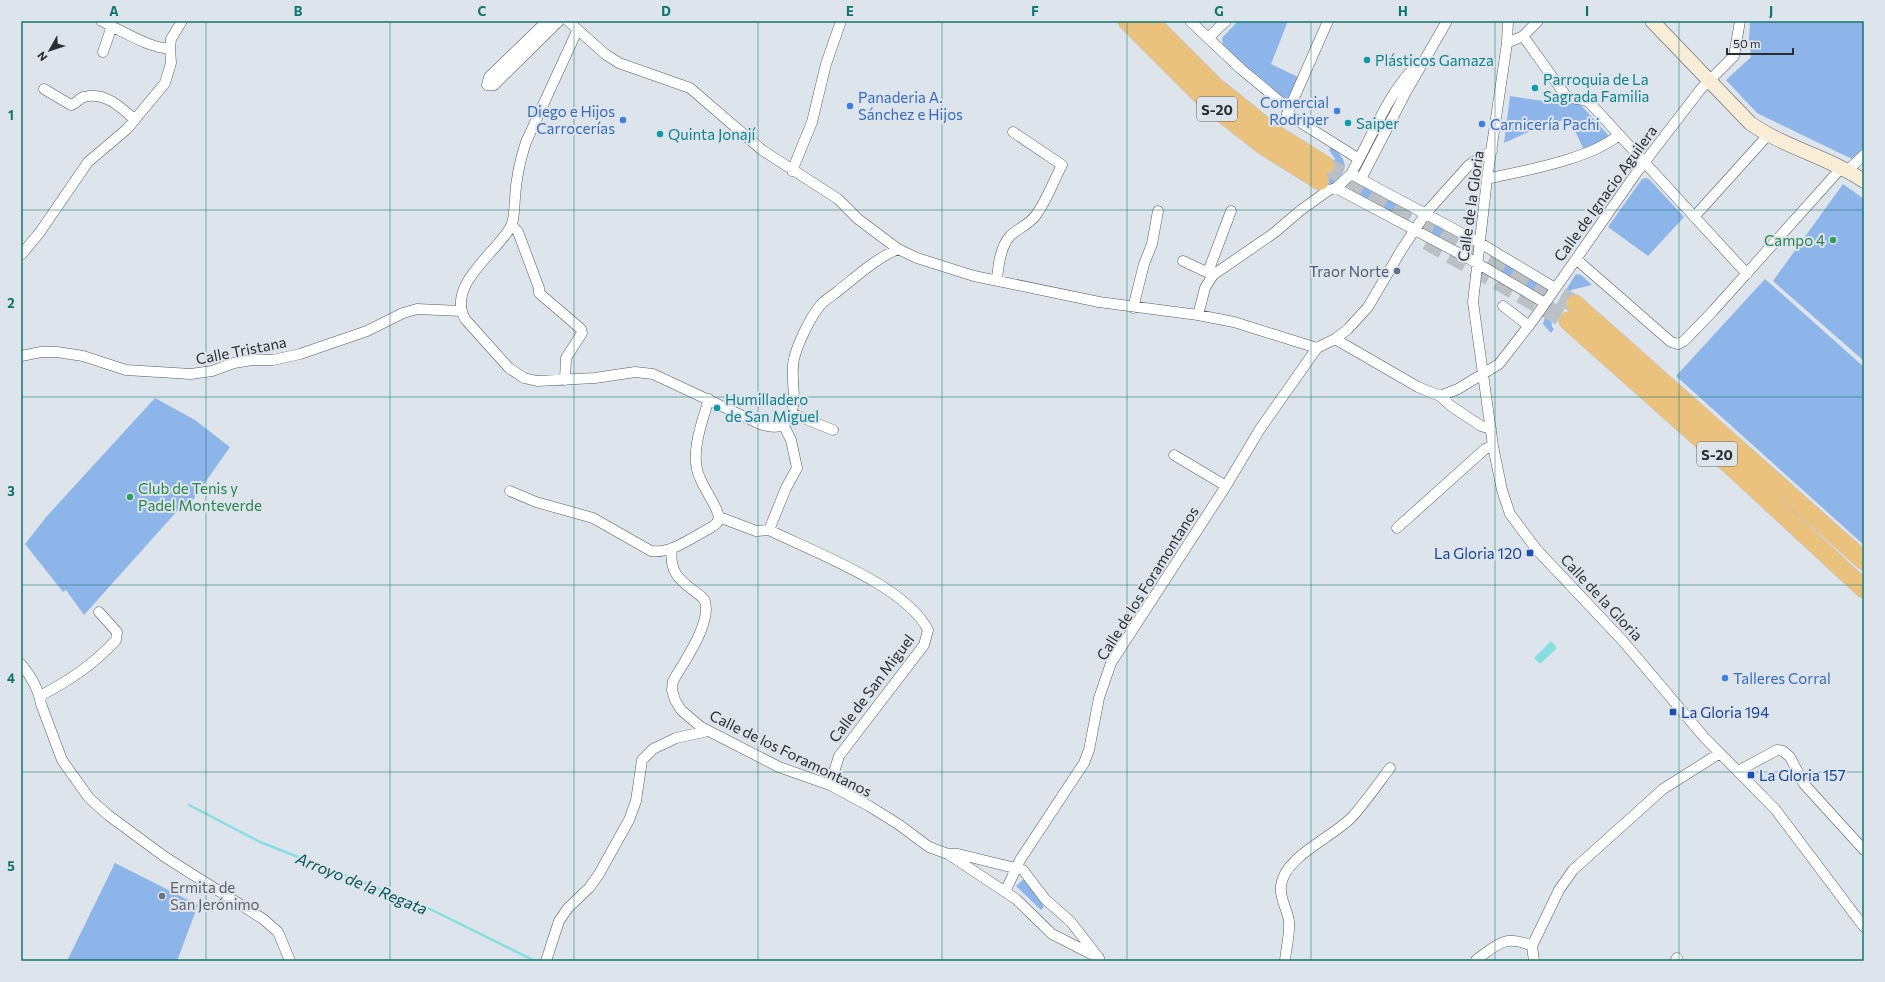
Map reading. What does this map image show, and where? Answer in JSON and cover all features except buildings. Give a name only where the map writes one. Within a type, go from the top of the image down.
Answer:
[{"type":"highway","name":"S-20","points":[[1127,21],[1209,103],[1264,146],[1322,173],[1216,87],[1150,21]]},
{"type":"highway","name":"S-20","points":[[1575,304],[1864,561]]},
{"type":"highway","name":"S-20","points":[[1568,321],[1732,467],[1864,589]]},
{"type":"main road","points":[[1652,21],[1750,123],[1768,135],[1845,169],[1864,181]]},
{"type":"street","points":[[101,21],[150,44],[164,49],[170,48]]},
{"type":"street","points":[[21,255],[40,232],[88,162],[127,129],[165,83],[171,63],[171,39],[182,21]]},
{"type":"street","points":[[547,21],[489,77],[488,85],[491,87],[494,85],[558,21]]},
{"type":"street","points":[[568,21],[577,31],[619,63],[690,88],[762,150],[792,171],[838,199],[858,219],[898,249],[917,258],[974,276],[1132,308],[1198,314],[1234,322],[1318,348]]},
{"type":"street","points":[[792,171],[812,122],[826,64],[842,21]]},
{"type":"street","points":[[1190,21],[1288,112],[1359,159]]},
{"type":"street","points":[[1208,38],[1226,21]]},
{"type":"street","points":[[1288,112],[1328,21]]},
{"type":"street","points":[[1362,179],[1425,58],[1447,21]]},
{"type":"street","name":"Calle de la Gloria","points":[[1508,21],[1507,43],[1473,289],[1473,310],[1484,373],[1493,446],[1502,490],[1510,514],[1537,550],[1638,657],[1686,716],[1720,754],[1760,792],[1789,826],[1864,927]]},
{"type":"street","points":[[1507,43],[1523,36],[1538,21]]},
{"type":"street","name":"Calle de Ignacio Aguilera","points":[[1484,373],[1490,371],[1499,364],[1529,326],[1644,162],[1709,81],[1734,56],[1740,21]]},
{"type":"street","points":[[103,52],[112,26]]},
{"type":"street","points":[[577,31],[526,142],[520,160],[512,224],[505,236],[481,261],[464,290],[461,310],[475,330],[509,368],[524,378],[537,382],[595,378],[635,372],[653,374],[760,424],[772,427],[783,424],[791,413],[794,397],[792,378],[794,359],[805,332],[819,306],[881,257],[898,249]]},
{"type":"street","points":[[1523,36],[1561,89],[1571,99],[1582,99],[1589,102],[1747,274]]},
{"type":"street","points":[[1210,274],[1274,233],[1301,210],[1329,190],[1336,188],[1351,174],[1408,73],[1425,58]]},
{"type":"street","points":[[44,89],[71,105],[82,97],[98,95],[117,104],[135,120]]},
{"type":"street","points":[[996,280],[1002,253],[1009,237],[1033,220],[1062,165],[1013,132]]},
{"type":"street","points":[[1487,179],[1556,162],[1601,146],[1619,135]]},
{"type":"street","points":[[1694,217],[1768,135]]},
{"type":"street","name":"Calle de los Foramontanos","points":[[1005,892],[1020,860],[1084,763],[1089,750],[1100,698],[1111,663],[1226,486],[1260,430],[1318,348],[1335,339],[1348,329],[1368,307],[1414,230],[1426,213],[1468,166],[1492,151]]},
{"type":"street","points":[[1576,258],[1671,342],[1678,344],[1684,341],[1845,169],[1864,155]]},
{"type":"street","points":[[1351,174],[1480,243],[1555,288]]},
{"type":"street","points":[[1336,188],[1477,263],[1545,303]]},
{"type":"street","points":[[1132,308],[1144,264],[1152,244],[1158,211]]},
{"type":"street","points":[[1198,314],[1205,288],[1232,212]]},
{"type":"street","points":[[512,224],[518,232],[541,297],[581,329],[582,333],[566,358],[565,380]]},
{"type":"street","points":[[1182,261],[1210,274]]},
{"type":"street","points":[[1503,306],[1529,326]]},
{"type":"street","name":"Calle Tristana","points":[[21,356],[41,352],[57,352],[83,356],[126,370],[191,374],[212,371],[234,363],[252,360],[273,360],[300,354],[367,331],[403,313],[417,309],[461,310]]},
{"type":"street","points":[[1335,339],[1418,387],[1440,396],[1457,410],[1481,426],[1491,429]]},
{"type":"street","points":[[1440,396],[1458,389],[1484,373]]},
{"type":"street","points":[[510,492],[536,502],[593,518],[651,551],[661,552],[672,548],[712,527],[717,523],[719,517],[700,479],[696,464],[700,431],[709,399]]},
{"type":"street","points":[[791,413],[834,430]]},
{"type":"street","points":[[770,530],[786,488],[797,468],[791,440],[783,424]]},
{"type":"street","points":[[1397,528],[1484,448],[1493,446]]},
{"type":"street","points":[[1174,455],[1226,486]]},
{"type":"street","name":"Calle de San Miguel","points":[[719,517],[756,531],[770,530],[846,567],[888,590],[902,600],[918,615],[928,630],[924,645],[839,756],[830,785]]},
{"type":"street","name":"Calle de los Foramontanos","points":[[672,548],[671,558],[673,568],[678,578],[704,599],[707,604],[703,627],[673,681],[672,690],[675,700],[681,710],[708,731],[779,767],[830,785],[898,824],[929,847],[948,854],[1016,899],[1052,934],[1101,960]]},
{"type":"street","points":[[40,696],[72,679],[90,665],[116,640],[117,632],[99,612]]},
{"type":"street","points":[[21,664],[25,674],[40,696],[41,704],[62,760],[89,798],[108,815],[165,857],[263,919],[278,932],[290,961]]},
{"type":"street","points":[[546,961],[559,921],[568,908],[589,888],[599,874],[629,820],[636,801],[642,760],[653,749],[676,738],[708,731]]},
{"type":"street","points":[[1738,771],[1777,750],[1783,751],[1790,757],[1804,784],[1864,850]]},
{"type":"street","points":[[1534,961],[1532,946],[1559,890],[1573,870],[1663,789],[1720,754]]},
{"type":"street","points":[[1285,961],[1289,921],[1282,896],[1281,886],[1284,876],[1298,856],[1340,829],[1353,816],[1390,768]]},
{"type":"street","name":"Calle de los Foramontanos","points":[[948,854],[958,854],[1023,870],[1045,899],[1071,922],[1101,960]]},
{"type":"street","points":[[1476,960],[1499,944],[1508,940],[1515,940],[1532,946]]},
{"type":"shaded area","points":[[1238,21],[1288,21],[1271,64],[1298,77],[1287,100],[1223,47],[1222,38]]},
{"type":"shaded area","points":[[1750,21],[1864,21],[1864,148],[1852,159],[1757,113],[1726,80],[1751,57],[1749,39]]},
{"type":"shaded area","points":[[1558,92],[1567,101],[1580,104],[1610,137],[1584,150],[1575,131],[1563,119],[1550,130],[1546,124],[1504,143],[1510,96],[1556,103]]},
{"type":"shaded area","points":[[1331,147],[1343,160],[1345,165],[1344,171],[1336,181],[1323,191],[1320,189],[1335,159],[1329,150]]},
{"type":"shaded area","points":[[1642,179],[1649,179],[1684,217],[1648,256],[1608,227]]},
{"type":"shaded area","points":[[1358,184],[1408,210],[1412,214],[1408,221],[1351,192],[1351,187]]},
{"type":"shaded area","name":"Campo 4","points":[[1843,184],[1864,199],[1864,361],[1773,281]]},
{"type":"shaded area","points":[[1432,222],[1456,234],[1450,244],[1425,230],[1426,225]]},
{"type":"shaded area","points":[[1496,255],[1546,288],[1545,293],[1539,295],[1494,268]]},
{"type":"shaded area","points":[[1576,274],[1581,275],[1592,285],[1571,290],[1551,317],[1552,327],[1554,329],[1551,333],[1543,324],[1546,313],[1550,315]]},
{"type":"shaded area","points":[[1765,279],[1864,367],[1864,545],[1676,376]]},
{"type":"shaded area","name":"Club de Tenis y Padel Monteverde","points":[[155,398],[195,420],[230,447],[185,511],[179,509],[84,615],[66,590],[63,592],[25,544],[47,516]]},
{"type":"shaded area","points":[[1551,641],[1557,648],[1540,664],[1534,658]]},
{"type":"shaded area","points":[[115,863],[198,905],[177,961],[67,961]]},
{"type":"shaded area","points":[[1024,879],[1043,903],[1042,904],[1044,907],[1041,910],[1016,886]]},
{"type":"waterway","name":"Arroyo de la Regata","points":[[189,805],[260,842],[428,908],[535,961]]},
{"type":"tunnel","points":[[1325,165],[1575,304]]},
{"type":"tunnel","points":[[1427,241],[1568,321]]},
{"type":"place","name":"Plásticos Gamaza","points":[[1367,60]]},
{"type":"place","name":"Parroquia de La Sagrada Familia","points":[[1535,88]]},
{"type":"place","name":"Panaderia A. Sánchez e Hijos","points":[[850,106]]},
{"type":"place","name":"Comercial Rodriper","points":[[1337,111]]},
{"type":"place","name":"Diego e Hijos Carrocerías","points":[[623,120]]},
{"type":"place","name":"Saiper","points":[[1348,123]]},
{"type":"place","name":"Carnicería Pachi","points":[[1482,124]]},
{"type":"place","name":"Quinta Jonají","points":[[660,134]]},
{"type":"place","name":"Campo 4","points":[[1833,240]]},
{"type":"place","name":"Traor Norte","points":[[1397,271]]},
{"type":"place","name":"Humilladero de San Miguel","points":[[717,408]]},
{"type":"place","name":"Club de Tenis y Padel Monteverde","points":[[130,497]]},
{"type":"place","name":"La Gloria 120","points":[[1530,553]]},
{"type":"place","name":"Talleres Corral","points":[[1725,678]]},
{"type":"place","name":"La Gloria 194","points":[[1673,712]]},
{"type":"place","name":"La Gloria 157","points":[[1751,775]]},
{"type":"place","name":"Ermita de San Jerónimo","points":[[162,896]]}]
